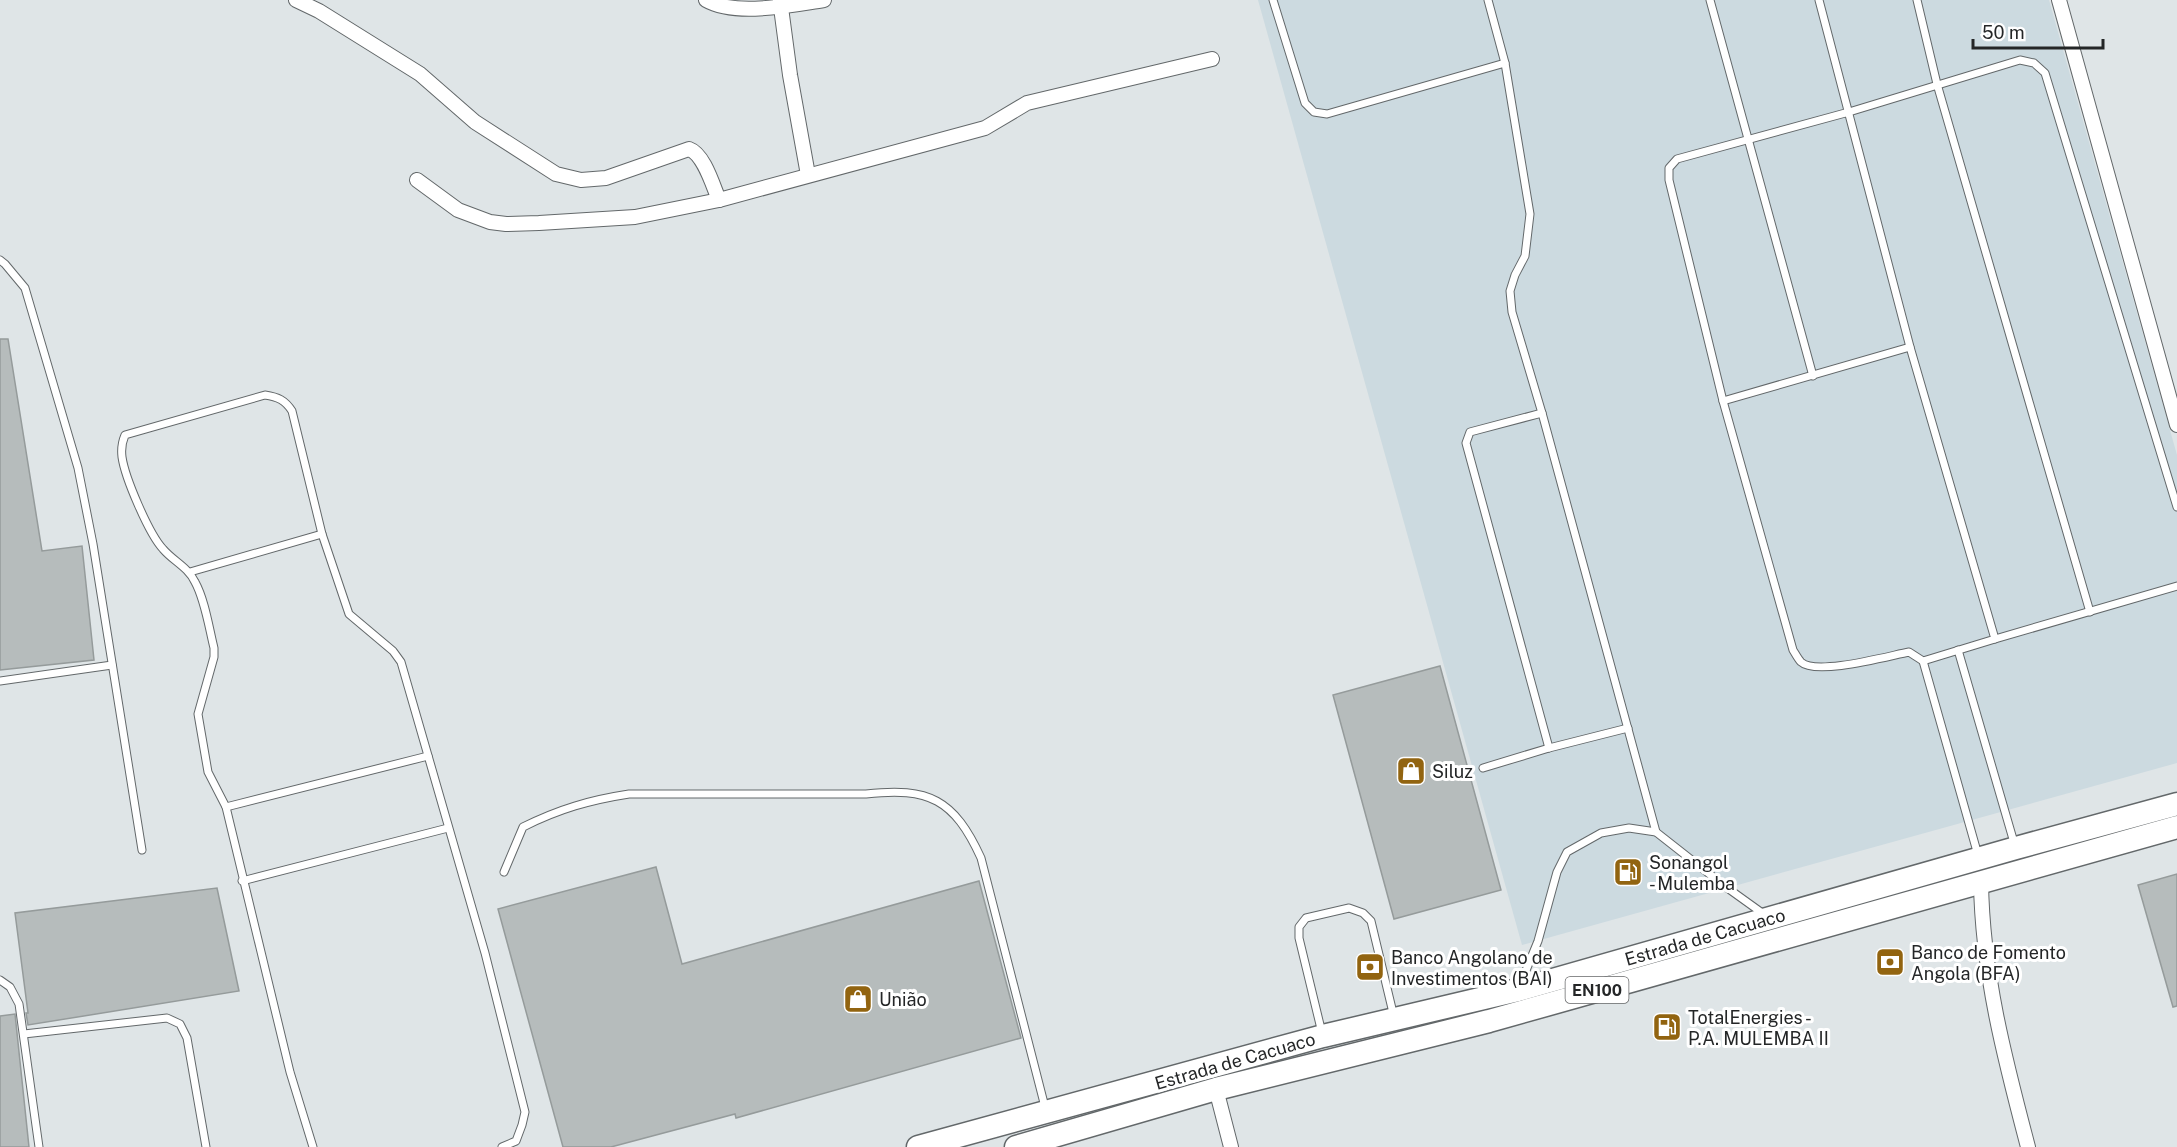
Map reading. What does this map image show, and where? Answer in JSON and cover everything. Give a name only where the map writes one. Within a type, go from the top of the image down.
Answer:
[{"type":"main road","name":"Estrada de Cacuaco","points":[[918,1147],[1323,1036],[1518,990],[1979,858],[2177,804]]},
{"type":"main road","name":"Estrada de Cacuaco","points":[[1016,1147],[1216,1089],[1490,1021],[2177,826]]},
{"type":"street","points":[[296,0],[319,11],[420,74],[475,122],[556,174],[581,180],[606,178],[689,149],[701,159],[719,200]]},
{"type":"street","points":[[706,0],[728,9],[824,0]]},
{"type":"street","points":[[2059,0],[2177,425]]},
{"type":"street","points":[[781,3],[792,86],[808,175]]},
{"type":"street","points":[[417,180],[458,210],[490,222],[506,224],[610,220],[719,200],[985,128],[1027,103],[1212,59]]},
{"type":"street","points":[[1981,881],[1982,914],[1992,988],[2005,1058],[2028,1147]]},
{"type":"street","points":[[1216,1089],[1231,1147]]},
{"type":"lane","points":[[1273,0],[1305,103],[1314,111],[1327,114],[1505,63]]},
{"type":"lane","points":[[1488,0],[1505,63],[1530,214],[1525,256],[1510,291],[1512,312],[1542,413],[1656,832]]},
{"type":"lane","points":[[1710,0],[1813,376]]},
{"type":"lane","points":[[1819,0],[1910,348],[1995,639]]},
{"type":"lane","points":[[1917,0],[1936,84],[2090,612]]},
{"type":"lane","points":[[1979,858],[1923,661],[1909,652],[1832,667],[1814,668],[1801,663],[1793,650],[1723,401],[1669,180],[1669,168],[1677,159],[1849,112],[1936,84],[2020,60],[2034,63],[2045,73],[2177,507]]},
{"type":"lane","points":[[0,260],[25,288],[75,457],[93,544],[142,850]]},
{"type":"lane","points":[[1723,401],[1910,348]]},
{"type":"lane","points":[[313,1147],[290,1072],[242,881],[226,807],[208,772],[199,729],[198,714],[214,657],[214,648],[196,583],[190,572],[161,548],[152,534],[126,475],[122,457],[125,435],[265,395],[286,402],[292,411],[322,534],[349,614],[393,651],[400,662],[485,953],[525,1112],[516,1141],[502,1147]]},
{"type":"lane","points":[[1542,413],[1470,432],[1466,443],[1549,748]]},
{"type":"lane","points":[[190,572],[322,534]]},
{"type":"lane","points":[[1923,661],[2177,586]]},
{"type":"lane","points":[[1958,650],[2016,848]]},
{"type":"lane","points":[[0,681],[112,664]]},
{"type":"lane","points":[[1483,768],[1628,728]]},
{"type":"lane","points":[[226,807],[428,756]]},
{"type":"lane","points":[[504,872],[523,827],[562,808],[599,799],[629,794],[866,794],[892,791],[912,792],[927,796],[954,813],[981,858],[1047,1113]]},
{"type":"lane","points":[[242,881],[448,828]]},
{"type":"lane","points":[[1518,990],[1538,941],[1557,872],[1567,852],[1601,832],[1629,828],[1656,832],[1770,918]]},
{"type":"lane","points":[[1323,1036],[1299,938],[1299,927],[1306,918],[1349,908],[1363,913],[1371,921],[1394,1019]]},
{"type":"lane","points":[[0,980],[10,987],[15,995],[24,1034],[39,1147]]},
{"type":"lane","points":[[24,1034],[167,1018],[180,1024],[187,1038],[206,1147]]},
{"type":"shaded area","points":[[1258,0],[2049,0],[2177,455],[2177,763],[1522,945]]},
{"type":"building","points":[[0,339],[8,339],[42,551],[82,546],[94,660],[0,670]]},
{"type":"building","name":"Siluz","points":[[1440,666],[1501,890],[1394,919],[1333,695]]},
{"type":"building","points":[[656,867],[682,964],[979,881],[1021,1038],[736,1118],[735,1114],[611,1147],[563,1147],[498,909]]},
{"type":"building","points":[[2177,874],[2177,1006],[2173,1007],[2138,885]]},
{"type":"building","points":[[217,888],[239,991],[28,1025],[15,913]]},
{"type":"building","points":[[15,1014],[29,1147],[0,1147],[0,1016]]},
{"type":"place","name":"Siluz","points":[[1411,771]]},
{"type":"place","name":"Sonangol - Mulemba","points":[[1628,872]]},
{"type":"place","name":"Banco de Fomento Angola (BFA)","points":[[1890,962]]},
{"type":"place","name":"Banco Angolano de Investimentos (BAI)","points":[[1370,967]]},
{"type":"place","name":"União","points":[[858,999]]},
{"type":"place","name":"TotalEnergies - P.A. MULEMBA II","points":[[1667,1027]]}]
